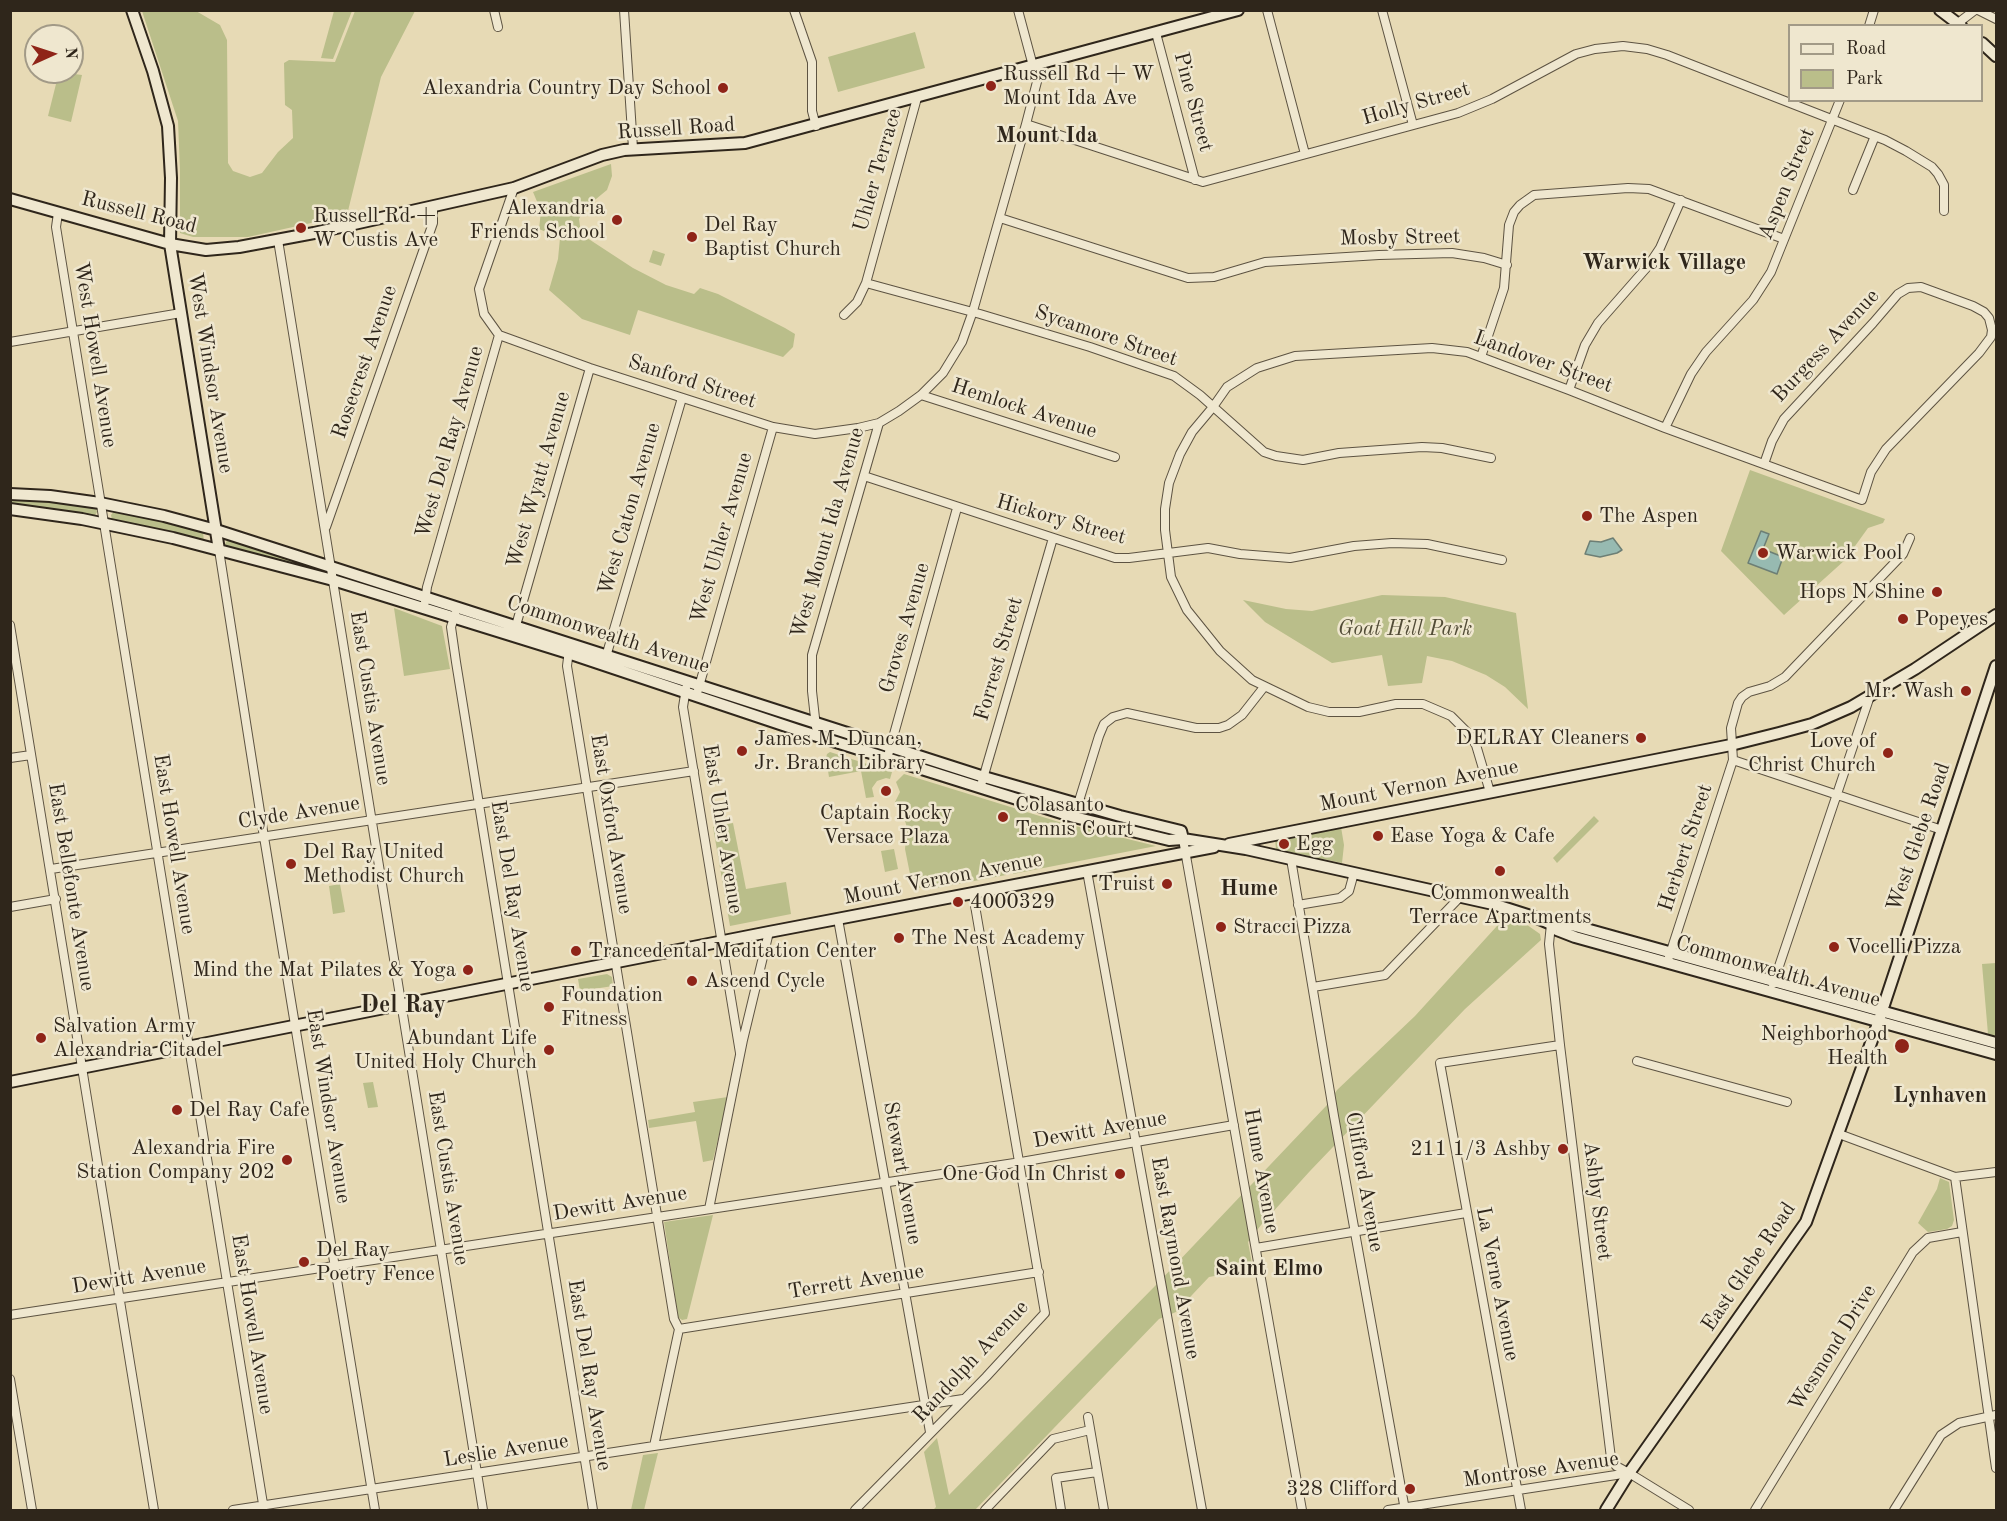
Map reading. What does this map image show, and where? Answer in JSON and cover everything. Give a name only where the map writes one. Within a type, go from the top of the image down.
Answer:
[{"type":"street","name":"West Windsor Avenue","points":[[132,10],[153,71],[168,126],[170,244],[216,530]]},
{"type":"street","points":[[494,10],[498,27]]},
{"type":"street","points":[[624,10],[633,148]]},
{"type":"street","points":[[794,10],[812,62],[812,111],[816,126]]},
{"type":"street","points":[[1018,10],[1035,66]]},
{"type":"street","name":"Russell Road","points":[[10,199],[193,249],[218,249],[278,240],[514,188],[602,155],[633,148],[740,144],[816,126],[1238,10]]},
{"type":"street","points":[[1267,10],[1305,154]]},
{"type":"street","points":[[1382,10],[1413,125]]},
{"type":"street","points":[[1940,10],[1960,24],[1977,10],[1996,19]]},
{"type":"street","name":"Pine Street","points":[[1156,33],[1195,180]]},
{"type":"street","points":[[1983,44],[1996,56]]},
{"type":"street","name":"Holly Street","points":[[1026,124],[1203,182],[1472,108],[1576,54],[1595,49],[1623,46],[1647,49],[1788,102]]},
{"type":"street","name":"West Mount Ida Avenue","points":[[818,736],[812,691],[812,655],[879,423],[921,395],[955,357],[973,311],[1026,124],[1039,75],[1035,66]]},
{"type":"street","name":"Uhler Terrace","points":[[844,315],[857,302],[866,283],[917,98]]},
{"type":"street","name":"Holly Street","points":[[1789,102],[1875,136],[1932,167],[1944,185],[1944,211]]},
{"type":"street","name":"Aspen Street","points":[[1665,428],[1691,374],[1706,352],[1753,300],[1763,285],[1839,102]]},
{"type":"street","points":[[1853,190],[1875,136]]},
{"type":"street","name":"West Del Ray Avenue","points":[[425,608],[425,596],[499,335],[491,327],[482,310],[479,289],[514,188]]},
{"type":"street","points":[[1482,357],[1501,303],[1507,265],[1509,225],[1520,204],[1534,195],[1649,189],[1784,239]]},
{"type":"street","points":[[1569,390],[1585,345],[1598,323],[1660,248],[1681,200]]},
{"type":"street","name":"Rosecrest Avenue","points":[[326,529],[433,223],[433,207]]},
{"type":"street","name":"West Howell Avenue","points":[[58,213],[56,227],[100,503]]},
{"type":"street","name":"Mosby Street","points":[[1000,218],[1188,278],[1214,277],[1265,262],[1379,255],[1452,253],[1484,258],[1507,265]]},
{"type":"street","name":"East Custis Avenue","points":[[278,240],[483,1510]]},
{"type":"street","name":"Sycamore Street","points":[[866,283],[973,311],[1174,376],[1200,395],[1264,452],[1287,459],[1303,460],[1340,453],[1422,447],[1442,448],[1491,458]]},
{"type":"street","name":"Burgess Avenue","points":[[1764,464],[1772,441],[1784,418],[1874,323],[1898,294],[1908,288],[1921,286],[1973,306],[1989,318],[1991,337],[1979,353],[1886,449],[1871,472],[1862,500]]},
{"type":"street","points":[[10,342],[181,313]]},
{"type":"street","name":"Sanford Street","points":[[499,335],[590,368],[773,427],[815,434],[879,423]]},
{"type":"street","name":"Landover Street","points":[[1490,792],[1476,745],[1461,725],[1444,712],[1423,704],[1396,704],[1359,712],[1329,712],[1308,707],[1252,680],[1197,626],[1176,591],[1171,577],[1165,530],[1165,509],[1170,483],[1180,454],[1192,432],[1227,387],[1257,368],[1284,358],[1311,354],[1432,348],[1467,352],[1862,500]]},
{"type":"street","name":"West Wyatt Avenue","points":[[514,631],[590,368]]},
{"type":"street","name":"Hemlock Avenue","points":[[921,395],[1115,457]]},
{"type":"street","name":"West Caton Avenue","points":[[605,660],[682,398]]},
{"type":"street","name":"West Uhler Avenue","points":[[692,688],[773,427]]},
{"type":"street","name":"Hickory Street","points":[[864,476],[1115,558],[1208,548],[1240,555],[1290,558],[1354,546],[1392,543],[1427,544],[1502,560]]},
{"type":"street","name":"Commonwealth Avenue","points":[[10,494],[50,495],[100,503],[164,516],[216,530],[425,596],[455,612],[692,688],[815,722],[984,777],[1181,831],[1183,839]]},
{"type":"street","name":"East Howell Avenue","points":[[100,503],[263,1508]]},
{"type":"street","name":"Groves Avenue","points":[[887,759],[957,507]]},
{"type":"street","name":"Commonwealth Avenue","points":[[10,509],[104,523],[173,538],[333,580],[425,608],[455,612]]},
{"type":"street","name":"East Windsor Avenue","points":[[216,530],[375,1510]]},
{"type":"street","name":"Forrest Street","points":[[980,789],[1053,538]]},
{"type":"street","name":"Herbert Street","points":[[1669,957],[1733,760],[1731,728],[1733,715],[1742,697],[1749,692],[1778,683],[1785,677],[1903,554],[1910,538]]},
{"type":"street","name":"East Del Ray Avenue","points":[[455,612],[451,630],[593,1510]]},
{"type":"street","name":"Mount Vernon Avenue","points":[[10,1082],[1731,745],[1812,723],[1851,707],[1928,661],[1996,615]]},
{"type":"street","name":"East Bellefonte Avenue","points":[[10,625],[154,1510]]},
{"type":"street","name":"East Oxford Avenue","points":[[569,648],[567,666],[674,1319],[679,1329]]},
{"type":"street","name":"West Glebe Road","points":[[1880,1017],[1996,666]]},
{"type":"street","points":[[1074,818],[1099,736],[1104,724],[1113,717],[1127,713],[1196,728],[1219,728],[1242,716],[1264,687]]},
{"type":"street","name":"Commonwealth Avenue","points":[[692,688],[818,736],[1074,818],[1169,840],[1183,839],[1224,845],[1291,859],[1517,911],[1575,936],[1669,957],[1880,1017],[1996,1054]]},
{"type":"street","name":"East Uhler Avenue","points":[[692,688],[683,707],[740,1053]]},
{"type":"street","points":[[1772,986],[1870,696]]},
{"type":"street","points":[[10,758],[31,755]]},
{"type":"street","points":[[1733,760],[1942,830]]},
{"type":"street","name":"Clyde Avenue","points":[[51,869],[694,771]]},
{"type":"street","points":[[1117,829],[1120,816]]},
{"type":"street","name":"Hume Avenue","points":[[1183,839],[1302,1510]]},
{"type":"street","name":"Clifford Avenue","points":[[1291,859],[1354,1232],[1405,1509]]},
{"type":"street","name":"East Raymond Avenue","points":[[1087,871],[1202,1510]]},
{"type":"street","points":[[1298,905],[1340,898],[1348,891],[1354,873]]},
{"type":"street","name":"Randolph Avenue","points":[[855,1510],[1045,1313],[1021,1162],[973,894]]},
{"type":"street","points":[[1313,987],[1385,975],[1460,897]]},
{"type":"street","points":[[10,907],[56,899]]},
{"type":"street","name":"Stewart Avenue","points":[[838,919],[930,1432]]},
{"type":"street","name":"Ashby Street","points":[[1551,924],[1549,944],[1560,1045],[1611,1458],[1616,1466],[1629,1473]]},
{"type":"street","points":[[709,1209],[709,1199],[740,1053],[769,932]]},
{"type":"street","name":"Commonwealth Avenue","points":[[1880,1017],[1996,1043]]},
{"type":"street","name":"East Glebe Road","points":[[1606,1510],[1629,1473],[1799,1233],[1812,1208],[1880,1017]]},
{"type":"street","name":"La Verne Avenue","points":[[1521,1510],[1440,1063],[1560,1045]]},
{"type":"street","points":[[1637,1061],[1787,1102]]},
{"type":"street","name":"Dewitt Avenue","points":[[10,1315],[1021,1162],[1234,1125]]},
{"type":"street","points":[[1839,1134],[1955,1177],[1996,1172]]},
{"type":"street","points":[[1955,1177],[1992,1416],[1996,1468]]},
{"type":"street","points":[[1256,1248],[1466,1213]]},
{"type":"street","name":"Wesmond Drive","points":[[1755,1510],[1913,1252],[1928,1238],[1962,1232]]},
{"type":"street","name":"Terrett Avenue","points":[[679,1329],[1039,1272]]},
{"type":"street","points":[[654,1446],[679,1329]]},
{"type":"street","points":[[10,1379],[32,1510]]},
{"type":"street","name":"Leslie Avenue","points":[[233,1510],[263,1508],[477,1473],[963,1400]]},
{"type":"street","points":[[1894,1510],[1941,1435],[1959,1422],[1992,1416]]},
{"type":"street","points":[[1088,1417],[1104,1510]]},
{"type":"street","points":[[985,1510],[1053,1438],[1090,1430]]},
{"type":"street","points":[[1061,1510],[1056,1478],[1097,1472]]},
{"type":"street","name":"Montrose Avenue","points":[[1388,1510],[1629,1473],[1689,1510]]},
{"type":"green space","points":[[142,11],[196,11],[220,25],[227,40],[228,163],[233,171],[250,177],[262,173],[278,152],[293,138],[292,110],[285,105],[284,63],[289,60],[335,62],[355,11],[415,11],[381,77],[347,215],[248,237],[193,237],[180,233],[178,121]]},
{"type":"green space","points":[[334,11],[352,11],[333,59],[321,58]]},
{"type":"green space","points":[[915,32],[925,68],[838,92],[828,57]]},
{"type":"green space","points":[[56,84],[80,84],[71,122],[48,116]]},
{"type":"green space","points":[[611,164],[612,176],[607,190],[585,208],[579,219],[581,234],[633,268],[666,285],[694,294],[700,288],[718,294],[795,334],[793,347],[783,357],[638,310],[630,335],[582,319],[549,290],[558,259],[560,238],[539,229],[541,211],[533,192]]},
{"type":"green space","points":[[653,250],[665,254],[661,266],[649,262]]},
{"type":"green space","points":[[1750,470],[1885,519],[1883,523],[1868,528],[1845,560],[1784,615],[1721,551]]},
{"type":"green space","points":[[11,497],[36,498],[96,508],[97,512],[94,517],[11,508]]},
{"type":"green space","points":[[115,510],[203,530],[204,544],[112,521],[111,515]]},
{"type":"green space","points":[[228,539],[325,570],[325,572],[323,574],[225,548]]},
{"type":"green space","name":"Goat Hill Park","points":[[1382,595],[1445,597],[1516,613],[1528,709],[1505,687],[1486,675],[1452,661],[1427,656],[1422,683],[1388,686],[1382,655],[1332,663],[1265,622],[1243,600],[1286,609],[1312,611]]},
{"type":"green space","points":[[394,608],[442,626],[450,669],[404,676]]},
{"type":"green space","points":[[830,752],[892,772],[890,779],[877,781],[872,788],[874,797],[866,798],[861,771],[829,777],[826,758]]},
{"type":"green space","points":[[904,774],[1059,822],[1156,846],[1013,874],[1011,866],[1005,867],[1006,875],[937,888],[930,886],[913,889],[905,849],[907,828],[903,813],[895,802],[900,792],[896,782]]},
{"type":"green space","points":[[1594,816],[1599,821],[1557,863],[1553,858]]},
{"type":"green space","points":[[733,823],[746,889],[786,882],[791,914],[730,926],[713,827]]},
{"type":"green space","points":[[1341,827],[1344,845],[1342,863],[1276,849],[1275,839]]},
{"type":"green space","points":[[894,849],[898,869],[885,872],[881,851]]},
{"type":"green space","points":[[340,884],[345,912],[333,914],[329,886]]},
{"type":"green space","points":[[1507,915],[1523,922],[1540,934],[1541,940],[1465,1009],[1261,1225],[1248,1242],[1253,1269],[1209,1277],[1176,1312],[1159,1319],[975,1510],[933,1510],[936,1507],[924,1452],[937,1438],[949,1495],[1156,1285],[1327,1105],[1337,1090],[1415,1016]]},
{"type":"green space","points":[[1996,963],[1996,1036],[1988,1034],[1982,964]]},
{"type":"green space","points":[[607,974],[612,977],[613,986],[580,991],[578,979]]},
{"type":"green space","points":[[373,1082],[378,1107],[368,1108],[363,1083]]},
{"type":"green space","points":[[728,1097],[713,1160],[703,1162],[696,1121],[649,1128],[648,1120],[695,1112],[693,1102]]},
{"type":"green space","points":[[1940,1178],[1949,1182],[1954,1220],[1952,1226],[1947,1229],[1928,1232],[1918,1223],[1937,1189]]},
{"type":"green space","points":[[713,1215],[687,1319],[682,1320],[678,1317],[664,1222]]},
{"type":"green space","points":[[658,1453],[644,1510],[631,1510],[643,1455]]},
{"type":"water","name":"Warwick Pool","points":[[1761,531],[1769,534],[1763,549],[1783,557],[1777,574],[1748,563]]},
{"type":"water","points":[[1613,538],[1622,550],[1617,553],[1600,557],[1585,554],[1590,541],[1601,542]]},
{"type":"place","name":"Russell Rd + W Mount Ida Ave","points":[[991,86]]},
{"type":"place","name":"Alexandria Country Day School","points":[[723,88]]},
{"type":"place","name":"Alexandria Friends School","points":[[617,220]]},
{"type":"place","name":"Russell Rd + W Custis Ave","points":[[301,228]]},
{"type":"place","name":"Del Ray Baptist Church","points":[[692,237]]},
{"type":"place","name":"The Aspen","points":[[1587,516]]},
{"type":"place","name":"Warwick Pool","points":[[1763,553]]},
{"type":"place","name":"Hops N Shine","points":[[1937,592]]},
{"type":"place","name":"Popeyes","points":[[1903,619]]},
{"type":"place","name":"Mr. Wash","points":[[1966,691]]},
{"type":"place","name":"DELRAY Cleaners","points":[[1641,738]]},
{"type":"place","name":"James M. Duncan, Jr. Branch Library","points":[[742,751]]},
{"type":"place","name":"Love of Christ Church","points":[[1888,753]]},
{"type":"place","name":"Captain Rocky Versace Plaza","points":[[886,791]]},
{"type":"place","name":"Colasanto Tennis Court","points":[[1003,817]]},
{"type":"place","name":"Ease Yoga & Cafe","points":[[1378,836]]},
{"type":"place","name":"Egg","points":[[1284,844]]},
{"type":"place","name":"Del Ray United Methodist Church","points":[[291,864]]},
{"type":"place","name":"Commonwealth Terrace Apartments","points":[[1500,871]]},
{"type":"place","name":"Truist","points":[[1167,884]]},
{"type":"place","name":"4000329","points":[[958,902]]},
{"type":"place","name":"Stracci Pizza","points":[[1221,927]]},
{"type":"place","name":"The Nest Academy","points":[[899,938]]},
{"type":"place","name":"Vocelli Pizza","points":[[1834,947]]},
{"type":"place","name":"Trancedental Meditation Center","points":[[576,951]]},
{"type":"place","name":"Mind the Mat Pilates & Yoga","points":[[468,970]]},
{"type":"place","name":"Ascend Cycle","points":[[692,981]]},
{"type":"place","name":"Foundation Fitness","points":[[549,1007]]},
{"type":"place","name":"Salvation Army Alexandria Citadel","points":[[41,1038]]},
{"type":"place","name":"Neighborhood Health","points":[[1902,1046]]},
{"type":"place","name":"Abundant Life United Holy Church","points":[[549,1050]]},
{"type":"place","name":"Del Ray Cafe","points":[[177,1110]]},
{"type":"place","name":"211 1/3 Ashby","points":[[1563,1149]]},
{"type":"place","name":"Alexandria Fire Station Company 202","points":[[287,1160]]},
{"type":"place","name":"One God In Christ","points":[[1120,1174]]},
{"type":"place","name":"Del Ray Poetry Fence","points":[[304,1262]]},
{"type":"place","name":"328 Clifford","points":[[1410,1489]]},
{"type":"district","name":"Mount Ida","points":[[1047,136]]},
{"type":"district","name":"Warwick Village","points":[[1664,263]]},
{"type":"district","name":"Hume","points":[[1249,889]]},
{"type":"district","name":"Del Ray","points":[[403,1006]]},
{"type":"district","name":"Lynhaven","points":[[1940,1096]]},
{"type":"district","name":"Saint Elmo","points":[[1269,1269]]}]
